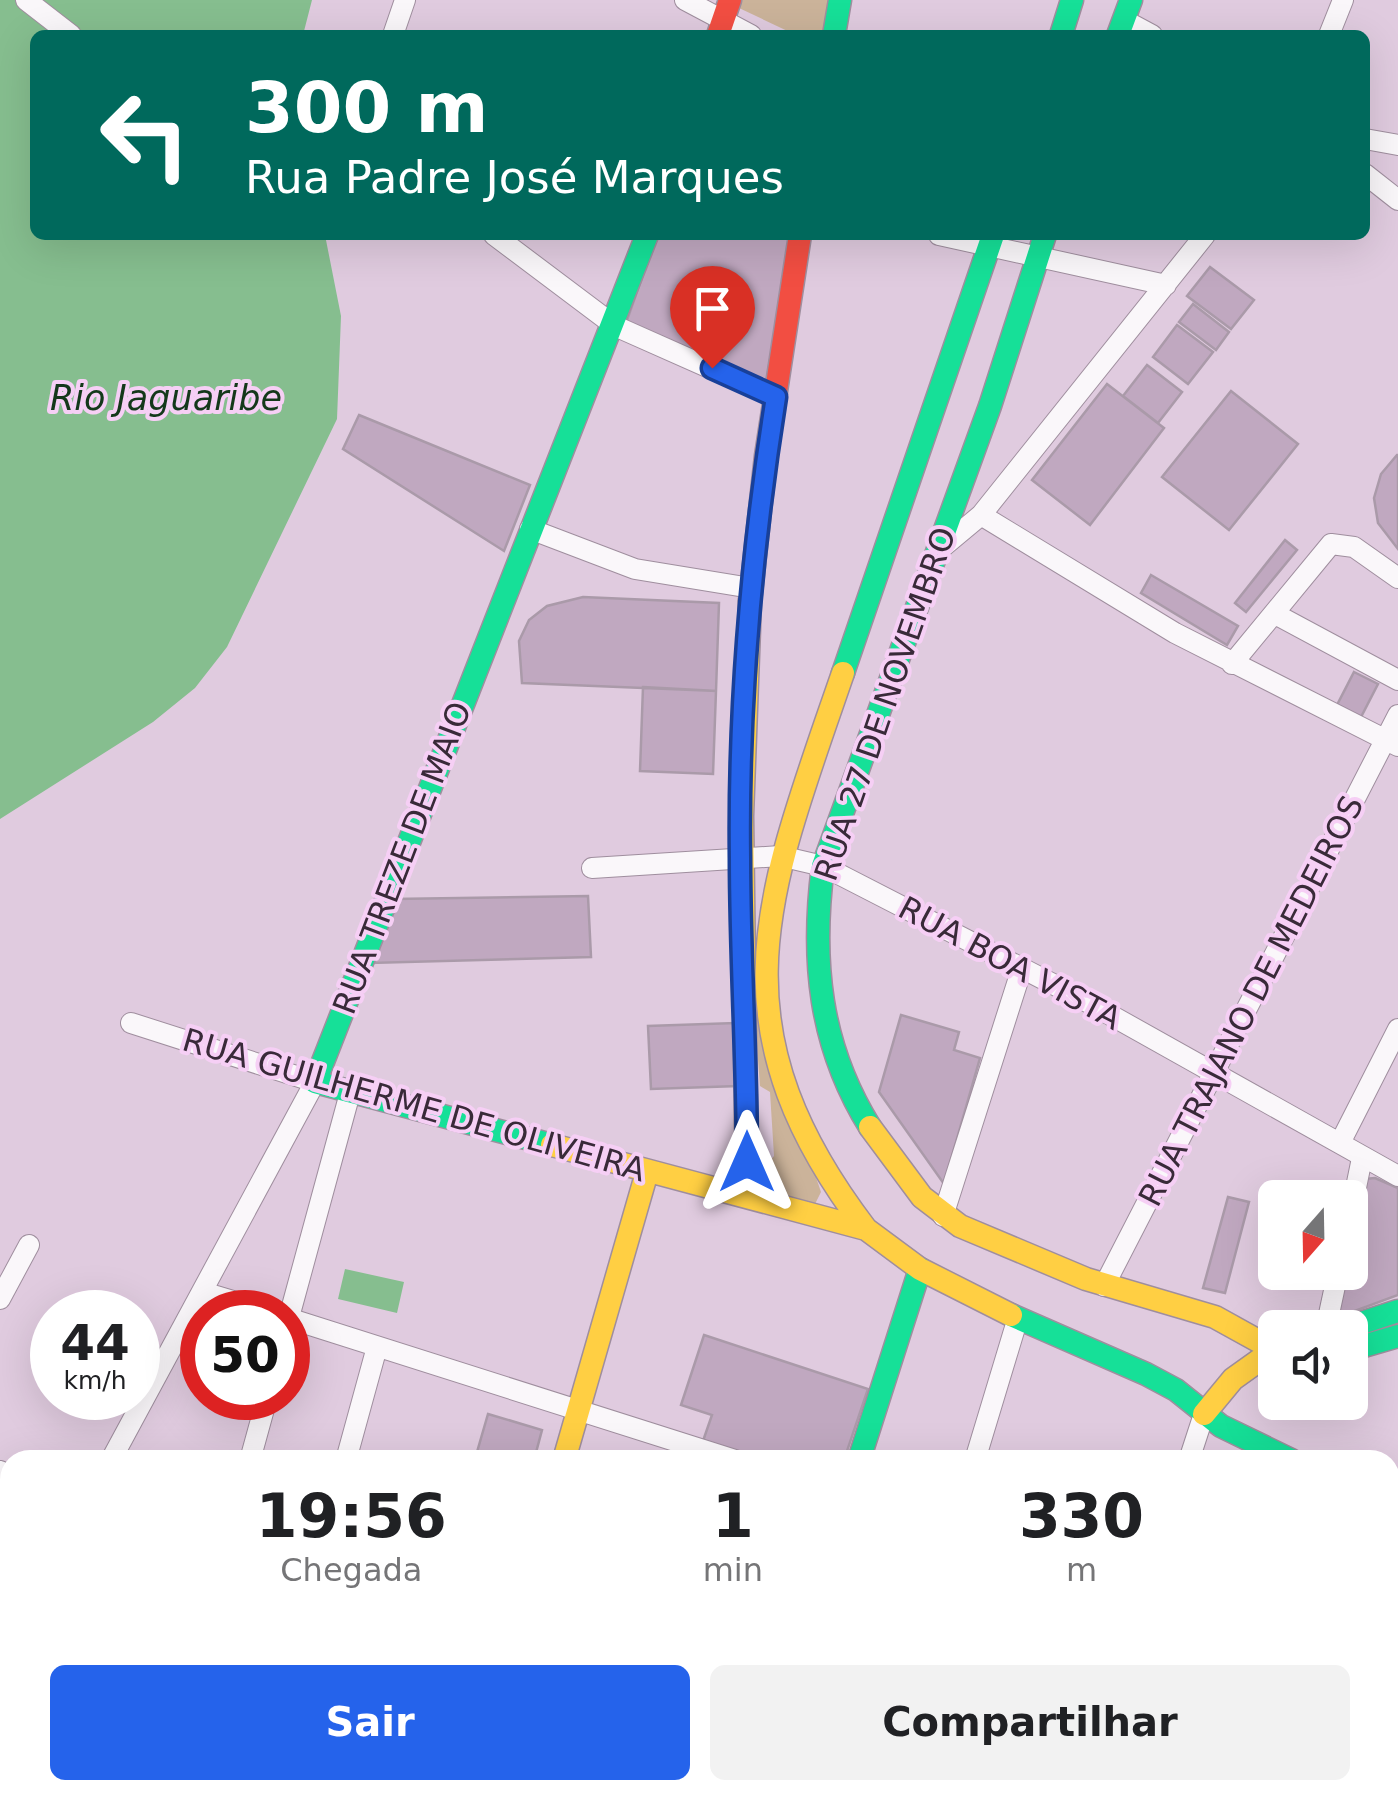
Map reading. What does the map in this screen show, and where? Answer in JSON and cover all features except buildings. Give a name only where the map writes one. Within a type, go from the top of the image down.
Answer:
[{"type":"main road","points":[[835,30],[840,0]]},
{"type":"main road","points":[[1062,30],[1067,2]]},
{"type":"main road","name":"RUA TREZE DE MAIO","points":[[315,1082],[530,529],[615,326],[645,240]]},
{"type":"main road","points":[[747,1196],[747,1024],[740,861],[751,588],[799,240]]},
{"type":"main road","name":"RUA 27 DE NOVEMBRO","points":[[866,1229],[812,1156],[770,1045],[764,999],[765,953],[780,856],[992,240]]},
{"type":"main road","name":"RUA 27 DE NOVEMBRO","points":[[1042,244],[937,552],[823,866],[816,940],[817,987],[832,1056],[848,1094],[884,1149],[944,1216],[1104,1286],[1258,1336]]},
{"type":"main road","name":"RUA GUILHERME DE OLIVEIRA","points":[[315,1082],[866,1229],[920,1269],[1017,1321],[1146,1374],[1176,1390],[1204,1414],[1272,1450]]},
{"type":"main road","points":[[567,1450],[648,1172]]},
{"type":"main road","points":[[862,1450],[920,1269]]},
{"type":"main road","points":[[1368,1321],[1398,1311]]},
{"type":"main road","points":[[1368,1345],[1398,1336]]},
{"type":"main road","points":[[1204,1414],[1234,1380],[1258,1361]]},
{"type":"street","points":[[26,0],[65,30]]},
{"type":"street","points":[[396,30],[405,0]]},
{"type":"street","points":[[684,0],[724,18]]},
{"type":"street","points":[[1331,30],[1343,0]]},
{"type":"street","points":[[1370,140],[1398,145]]},
{"type":"street","points":[[1370,178],[1398,200]]},
{"type":"street","points":[[501,240],[615,326],[776,397]]},
{"type":"street","points":[[992,240],[1042,244],[1166,285]]},
{"type":"street","points":[[937,552],[981,515],[1201,240]]},
{"type":"street","points":[[981,515],[1232,664],[1392,742]]},
{"type":"street","points":[[530,529],[635,569],[751,588]]},
{"type":"street","points":[[1232,664],[1323,550],[1342,542],[1398,578]]},
{"type":"street","points":[[1275,614],[1398,680]]},
{"type":"street","name":"RUA TRAJANO DE MEDEIROS","points":[[1104,1286],[1392,742],[1398,715]]},
{"type":"street","name":"RUA BOA VISTA","points":[[592,868],[780,856],[823,866],[1215,1072],[1398,1176]]},
{"type":"street","points":[[944,1216],[1022,968]]},
{"type":"street","name":"RUA GUILHERME DE OLIVEIRA","points":[[130,1023],[315,1082]]},
{"type":"street","points":[[1340,1143],[1398,1029]]},
{"type":"street","name":"RUA TREZE DE MAIO","points":[[204,1290],[315,1082]]},
{"type":"street","points":[[296,1290],[350,1093]]},
{"type":"street","points":[[1357,1180],[1362,1158]]},
{"type":"street","points":[[0,1299],[29,1245]]},
{"type":"street","points":[[978,1450],[1017,1321]]},
{"type":"street","points":[[310,1326],[704,1450]]},
{"type":"street","name":"RUA TREZE DE MAIO","points":[[116,1450],[180,1334]]},
{"type":"street","points":[[349,1450],[377,1347]]},
{"type":"street","points":[[1193,1450],[1204,1414]]},
{"type":"street","points":[[253,1450],[261,1420]]},
{"type":"shaded area","points":[[742,0],[829,0],[824,30],[785,30],[739,8]]},
{"type":"shaded area","points":[[753,992],[821,1192],[815,1204],[767,1193],[764,1168],[774,1156],[770,1092],[760,1086]]},
{"type":"water","name":"Rio Jaguaribe","points":[[0,0],[312,0],[304,30],[30,30],[30,240],[326,240],[341,316],[337,419],[227,647],[195,688],[153,722],[0,819]]},
{"type":"water","points":[[345,1269],[404,1282],[397,1313],[338,1299]]},
{"type":"traffic: fast","points":[[835,30],[840,0]]},
{"type":"traffic: fast","points":[[1063,30],[1072,0]]},
{"type":"traffic: fast","points":[[1120,30],[1131,0]]},
{"type":"traffic: fast","points":[[552,1145],[315,1082],[645,240]]},
{"type":"traffic: fast","points":[[843,673],[991,240]]},
{"type":"traffic: fast","points":[[870,1127],[839,1065],[823,1001],[818,935],[823,866],[990,406],[1043,240]]},
{"type":"traffic: fast","points":[[862,1450],[920,1269]]},
{"type":"traffic: fast","points":[[1368,1321],[1398,1311]]},
{"type":"traffic: fast","points":[[1011,1315],[1146,1374],[1176,1390],[1221,1426],[1270,1450]]},
{"type":"traffic: fast","points":[[1368,1345],[1398,1336]]},
{"type":"traffic: slow","points":[[747,1196],[742,816],[750,601]]},
{"type":"traffic: slow","points":[[843,673],[792,824],[775,892],[767,957],[770,1021],[785,1086],[817,1155],[866,1229]]},
{"type":"traffic: slow","points":[[870,1127],[922,1197],[960,1226],[1086,1279],[1215,1317],[1258,1341]]},
{"type":"traffic: slow","points":[[552,1145],[866,1229],[920,1269],[1011,1315]]},
{"type":"traffic: slow","points":[[567,1450],[647,1172]]},
{"type":"traffic: slow","points":[[1204,1414],[1233,1379],[1258,1361]]},
{"type":"traffic: jam","points":[[720,30],[730,0]]},
{"type":"traffic: jam","points":[[750,601],[766,456],[799,240]]},
{"type":"route","points":[[712,368],[776,397],[751,588],[740,858],[747,1024],[747,1162]]}]
